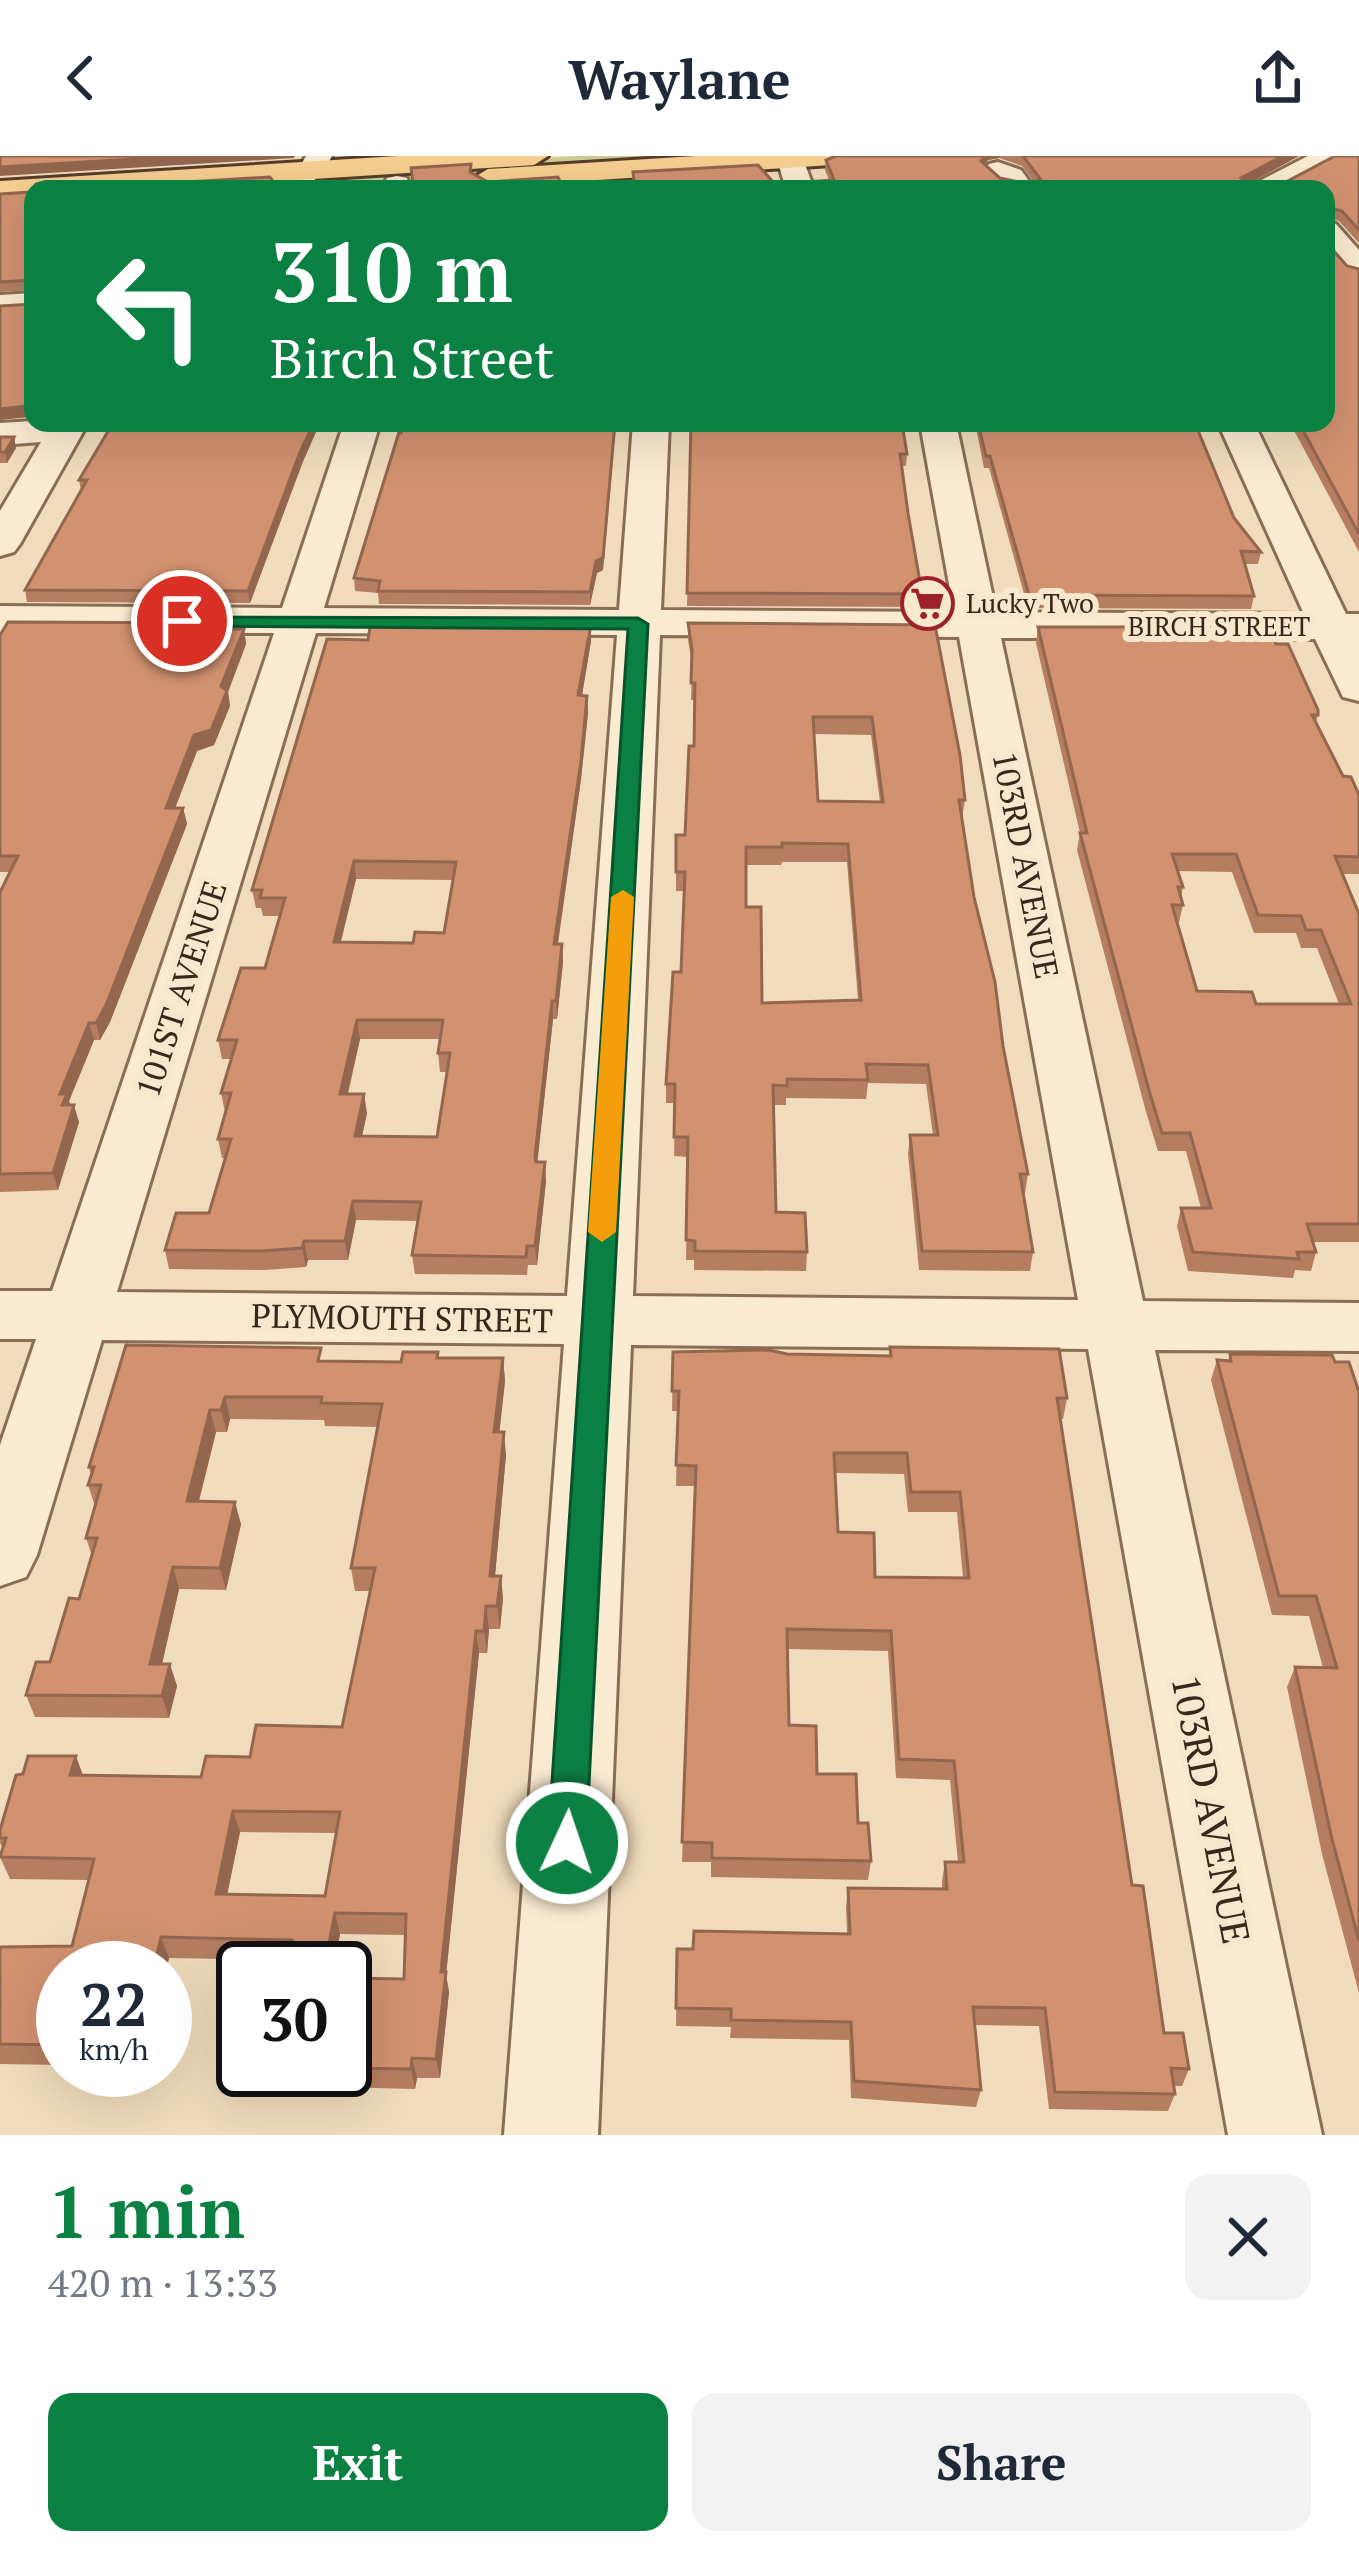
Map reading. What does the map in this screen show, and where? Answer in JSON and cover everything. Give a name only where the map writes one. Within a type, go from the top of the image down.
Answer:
[{"type":"main road","points":[[222,180],[534,156]]},
{"type":"main road","points":[[596,180],[832,156]]},
{"type":"main road","points":[[311,176],[342,180]]},
{"type":"street","points":[[1285,180],[1330,156]]},
{"type":"street","points":[[998,170],[1015,180]]},
{"type":"street","points":[[1335,240],[1359,268]]},
{"type":"street","points":[[0,544],[65,432]]},
{"type":"street","name":"101ST AVENUE","points":[[0,1556],[359,432]]},
{"type":"street","points":[[551,2135],[650,432]]},
{"type":"street","name":"103RD AVENUE","points":[[940,432],[1275,2135]]},
{"type":"street","points":[[1241,432],[1345,627],[1359,688]]},
{"type":"street","name":"BIRCH STREET","points":[[0,620],[1345,627]]},
{"type":"street","name":"PLYMOUTH STREET","points":[[0,1315],[1359,1327]]},
{"type":"green space","points":[[576,156],[748,156],[402,180],[324,180],[331,174]]},
{"type":"building","points":[[0,156],[185,156],[0,167]]},
{"type":"building","points":[[836,156],[985,156],[981,161],[1009,180],[834,180],[826,160]]},
{"type":"building","points":[[1023,156],[1283,156],[1241,178],[1041,180]]},
{"type":"building","points":[[1335,156],[1359,156],[1359,230],[1335,209],[1335,180],[1290,180]]},
{"type":"building","points":[[471,164],[470,172],[484,180],[413,180],[411,168]]},
{"type":"building","points":[[758,165],[771,180],[634,180],[633,172]]},
{"type":"building","points":[[24,192],[24,281],[0,282],[0,194]]},
{"type":"building","points":[[1335,252],[1347,266],[1359,269],[1359,534],[1304,432],[1335,432]]},
{"type":"building","points":[[24,305],[24,406],[0,409],[0,306]]},
{"type":"building","points":[[108,432],[310,432],[248,591],[25,590],[87,480],[79,480]]},
{"type":"building","points":[[614,432],[603,558],[596,561],[590,592],[378,591],[380,581],[354,578],[401,434]]},
{"type":"building","points":[[691,432],[903,432],[907,454],[900,454],[908,513],[920,582],[926,582],[928,594],[687,593]]},
{"type":"building","points":[[980,432],[1199,432],[1234,518],[1261,552],[1241,551],[1254,596],[1029,595],[990,456],[986,456]]},
{"type":"building","points":[[0,437],[14,437],[5,452],[0,452]]},
{"type":"building","points":[[371,621],[591,625],[578,695],[587,696],[581,761],[554,944],[562,944],[535,1156],[536,1162],[545,1162],[535,1246],[527,1246],[526,1257],[412,1255],[421,1202],[353,1201],[345,1241],[304,1241],[302,1248],[262,1251],[165,1250],[176,1213],[209,1213],[231,1139],[218,1139],[231,1093],[221,1093],[237,1040],[218,1040],[241,968],[265,968],[285,898],[260,898],[262,890],[252,890],[327,639],[368,640]],"holes":[[[354,861],[456,862],[444,933],[415,932],[413,943],[334,942]],[[357,1020],[443,1020],[438,1053],[450,1053],[437,1137],[355,1136],[364,1094],[340,1094]]]},
{"type":"building","points":[[8,622],[234,623],[231,629],[244,629],[221,686],[227,691],[211,730],[194,735],[166,808],[183,808],[106,1005],[96,1023],[89,1023],[60,1094],[67,1094],[62,1105],[74,1105],[53,1173],[0,1174],[0,892],[18,856],[0,856],[0,635]]},
{"type":"building","points":[[688,623],[935,625],[960,755],[965,800],[959,800],[974,897],[995,982],[1028,1174],[1020,1174],[1033,1252],[922,1251],[910,1135],[938,1135],[928,1065],[866,1064],[868,1080],[787,1079],[787,1086],[773,1085],[776,1212],[805,1213],[807,1252],[695,1251],[695,1241],[686,1240],[688,1137],[674,1137],[675,1084],[666,1084],[673,972],[681,972],[685,872],[676,872],[676,835],[685,835],[689,746],[694,746]],"holes":[[[813,717],[872,717],[883,802],[818,801]],[[782,843],[848,844],[861,1000],[762,1003],[761,907],[746,907],[746,847],[782,847]]]},
{"type":"building","points":[[1038,627],[1269,627],[1276,644],[1288,644],[1318,710],[1318,715],[1312,715],[1343,776],[1351,777],[1359,795],[1359,857],[1335,856],[1359,914],[1359,1224],[1307,1224],[1316,1252],[1297,1252],[1299,1259],[1193,1252],[1181,1208],[1211,1208],[1190,1133],[1162,1133],[1080,833],[1087,833]],"holes":[[[1172,854],[1236,854],[1258,915],[1301,916],[1306,930],[1321,930],[1351,1004],[1256,1004],[1252,992],[1197,991],[1172,905],[1183,905],[1178,887],[1183,887]]]},
{"type":"building","points":[[126,1345],[321,1348],[318,1361],[401,1362],[403,1352],[438,1352],[437,1358],[503,1358],[494,1432],[504,1432],[490,1576],[501,1576],[497,1606],[486,1606],[484,1631],[476,1631],[436,2059],[412,2058],[411,2069],[372,2068],[372,1978],[404,1979],[406,1914],[335,1913],[329,1941],[161,1937],[160,1941],[73,1941],[94,1859],[0,1857],[6,1838],[0,1838],[0,1830],[16,1775],[23,1774],[28,1756],[76,1756],[70,1775],[201,1777],[206,1756],[250,1757],[256,1725],[342,1727],[375,1568],[351,1568],[382,1404],[321,1403],[322,1397],[225,1397],[221,1410],[210,1410],[187,1501],[235,1502],[220,1568],[173,1567],[150,1664],[170,1664],[162,1696],[26,1695],[36,1662],[50,1662],[69,1598],[79,1599],[97,1538],[86,1538],[101,1485],[88,1485],[94,1467],[89,1467]],"holes":[[[233,1811],[340,1812],[325,1896],[216,1894]]]},
{"type":"building","points":[[890,1347],[1059,1349],[1067,1398],[1057,1398],[1132,1885],[1143,1886],[1164,2033],[1183,2033],[1189,2069],[1171,2068],[1175,2094],[1055,2092],[1045,2008],[973,2007],[981,2090],[854,2081],[851,2022],[731,2020],[731,2009],[676,2008],[677,1949],[693,1949],[694,1931],[850,1934],[848,1888],[947,1889],[945,1862],[964,1862],[954,1761],[899,1759],[891,1631],[787,1629],[789,1725],[816,1726],[817,1774],[856,1774],[858,1823],[868,1823],[871,1861],[712,1858],[712,1843],[682,1842],[696,1466],[676,1465],[679,1391],[672,1391],[673,1352],[769,1350],[891,1356]],"holes":[[[834,1453],[907,1453],[911,1492],[960,1492],[969,1578],[875,1577],[874,1533],[838,1532]]]},
{"type":"building","points":[[1230,1354],[1332,1355],[1335,1362],[1349,1362],[1359,1392],[1359,1941],[1295,1667],[1337,1668],[1316,1596],[1279,1596],[1217,1360],[1231,1361]]},
{"type":"building","points":[[36,1946],[36,2045],[0,2044],[0,1947]]},
{"type":"slow traffic","points":[[602,1232],[623,897]]},
{"type":"place","name":"Lucky Two","points":[[927,604]]},
{"type":"route","points":[[182,621],[638,624],[567,1843]]}]
